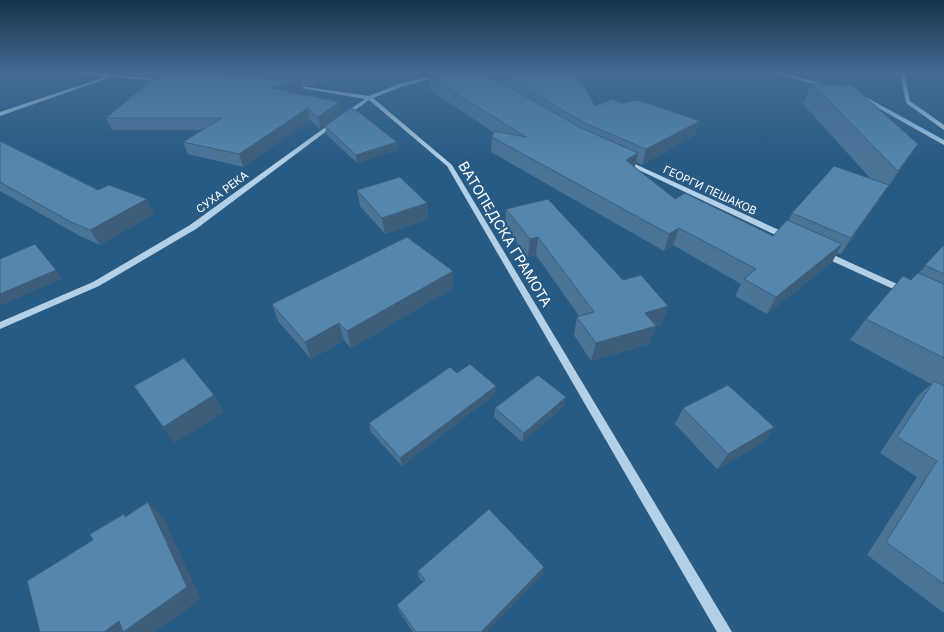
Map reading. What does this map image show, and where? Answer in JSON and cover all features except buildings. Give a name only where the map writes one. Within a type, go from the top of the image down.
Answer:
[{"type":"street","points":[[0,114],[34,102]]},
{"type":"street","name":"СУХА РЕКА","points":[[0,326],[96,284],[193,227],[363,102]]},
{"type":"street","name":"ВАТОПЕДСКА ГРАМОТА","points":[[374,102],[449,165],[725,632]]},
{"type":"street","points":[[909,102],[944,128]]},
{"type":"street","name":"ГЕОРГИ ПЕШАКОВ","points":[[614,156],[790,238]]},
{"type":"street","points":[[817,251],[908,293]]},
{"type":"waterway","points":[[872,102],[944,143]]}]
